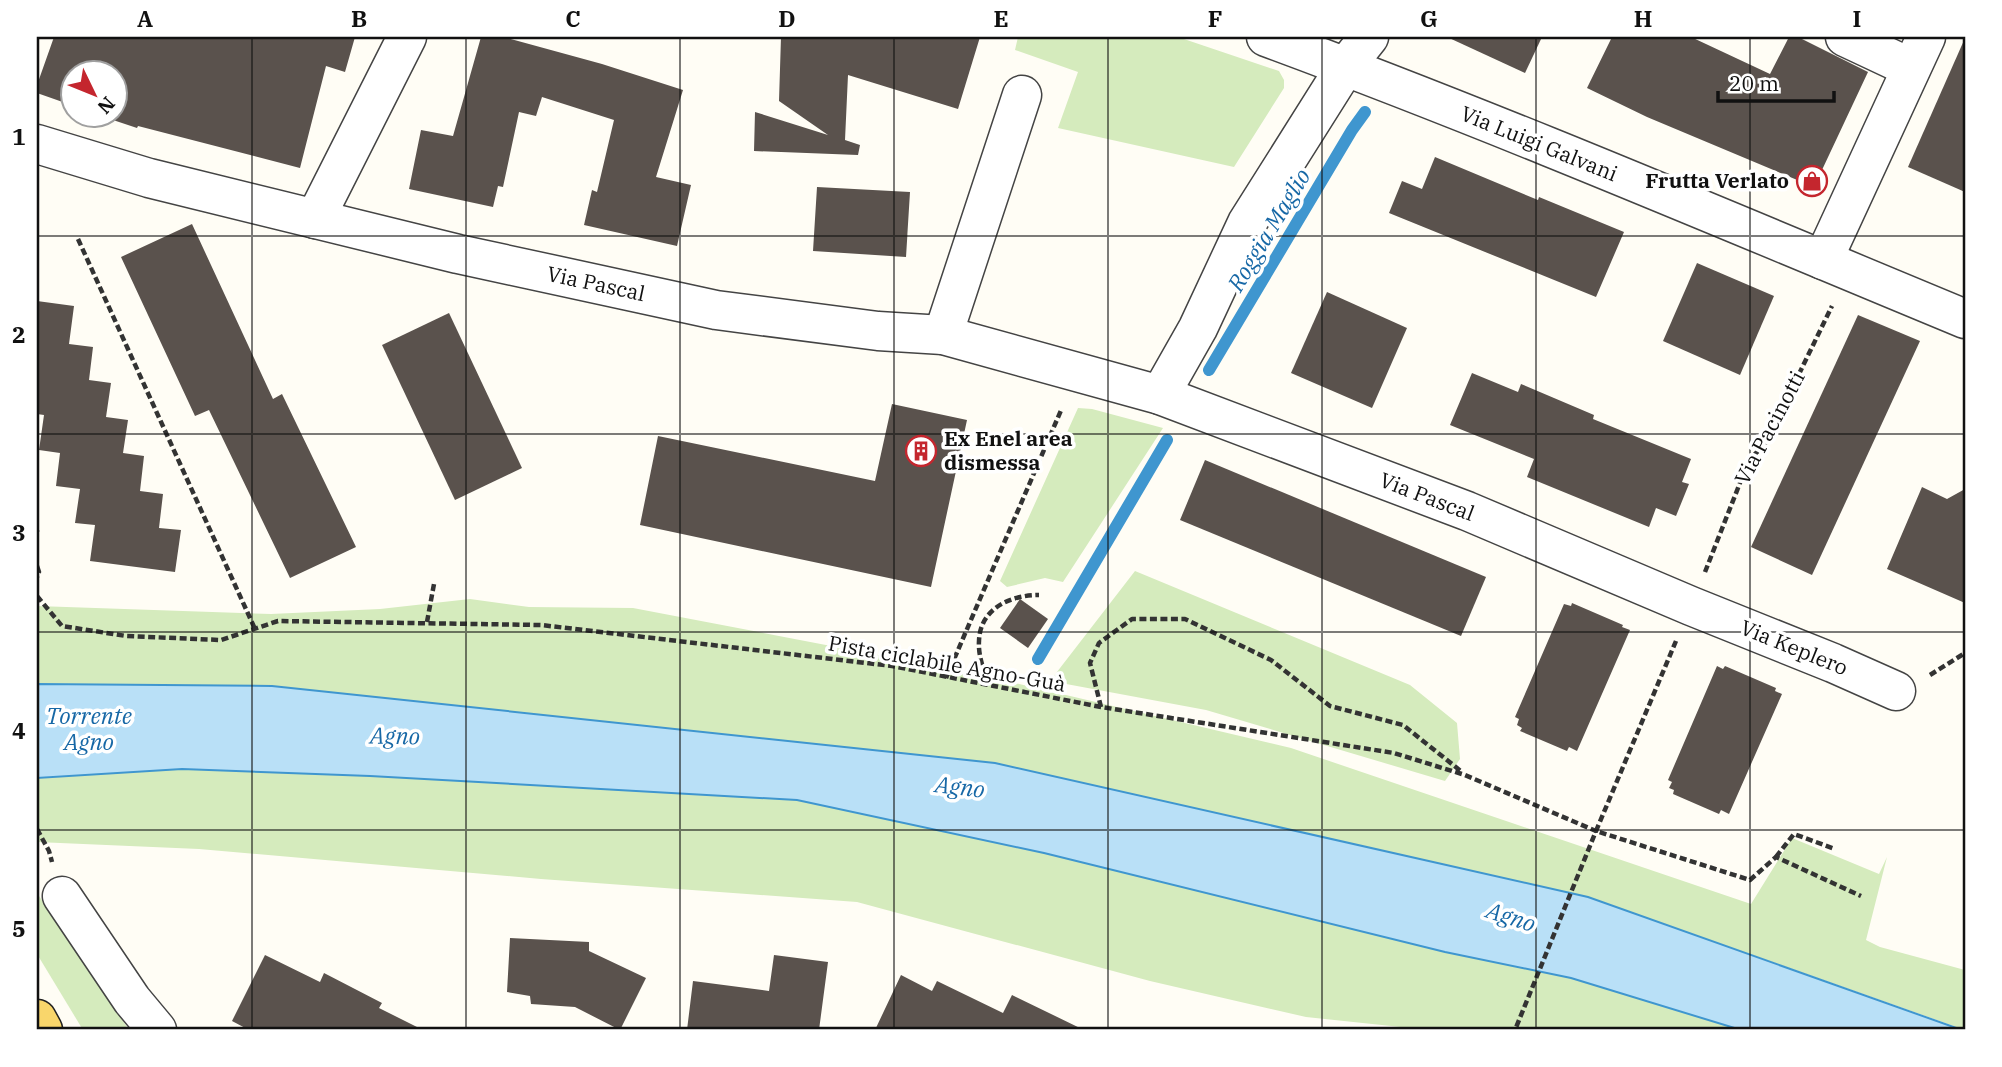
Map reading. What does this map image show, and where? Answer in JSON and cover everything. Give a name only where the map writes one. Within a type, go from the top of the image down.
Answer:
[{"type":"main road","points":[[37,1020],[43,1030]]},
{"type":"street","points":[[315,219],[407,37]]},
{"type":"street","name":"Via Luigi Galvani","points":[[1266,37],[1346,66],[1965,319]]},
{"type":"street","points":[[1160,395],[1198,328],[1247,223],[1346,66],[1369,37]]},
{"type":"street","points":[[1823,260],[1919,52],[1845,37]]},
{"type":"street","points":[[943,335],[1022,95]]},
{"type":"street","name":"Via Pascal","points":[[37,144],[149,178],[458,254],[716,310],[878,331],[943,335],[1160,395],[1466,511],[1691,606]]},
{"type":"street","name":"Via Keplero","points":[[1691,606],[1896,691]]},
{"type":"street","points":[[62,896],[132,1000],[157,1030]]},
{"type":"path","points":[[78,239],[255,629]]},
{"type":"path","name":"Via Pacinotti","points":[[1596,831],[1749,460],[1765,444],[1836,297]]},
{"type":"path","points":[[946,678],[1077,372]]},
{"type":"path","points":[[37,566],[37,578]]},
{"type":"path","points":[[427,622],[434,584]]},
{"type":"path","points":[[989,686],[980,657],[979,641],[987,618],[997,606],[1010,600],[1023,595],[1040,595]]},
{"type":"path","name":"Pista ciclabile Agno-Guà","points":[[37,596],[62,626],[126,636],[221,639],[278,621],[541,625],[892,666],[1101,707],[1394,752],[1465,775],[1596,831],[1749,880],[1776,857]]},
{"type":"path","points":[[1101,707],[1090,663],[1099,643],[1132,619],[1185,619],[1270,660],[1330,706],[1403,725],[1465,775]]},
{"type":"path","points":[[1515,1030],[1596,831]]},
{"type":"path","points":[[1835,849],[1794,834],[1776,857],[1861,896]]},
{"type":"green space","points":[[1018,37],[1178,37],[1279,71],[1284,80],[1284,88],[1234,167],[1058,128],[1078,72],[1015,50]]},
{"type":"green space","points":[[1078,408],[1092,409],[1163,428],[1063,582],[1045,578],[1007,587],[1000,581]]},
{"type":"green space","points":[[1135,571],[1410,685],[1457,723],[1460,759],[1445,781],[1206,710],[1050,681]]},
{"type":"green space","points":[[470,599],[529,607],[633,608],[972,673],[1291,748],[1751,904],[1792,838],[1879,874],[1887,857],[1866,940],[1880,947],[1965,970],[1965,1030],[1588,897],[995,763],[272,686],[37,684],[37,606],[271,614],[380,609]]},
{"type":"green space","points":[[182,769],[370,776],[797,800],[1044,853],[1445,952],[1571,978],[1741,1030],[1429,1030],[1306,1017],[1150,981],[857,902],[541,879],[199,849],[37,842],[37,778]]},
{"type":"green space","points":[[37,893],[129,1030],[83,1030],[37,954]]},
{"type":"water","name":"Torrente Agno","points":[[37,684],[272,686],[995,763],[1588,897],[1962,1030],[1741,1030],[1571,978],[1445,952],[1044,853],[797,800],[370,776],[182,769],[37,778]]},
{"type":"building","points":[[54,37],[355,37],[345,72],[326,66],[300,168],[130,126],[130,60],[60,60],[60,101],[37,93],[37,85]]},
{"type":"building","points":[[481,37],[503,37],[683,90],[656,177],[691,185],[677,246],[584,225],[592,190],[597,192],[614,120],[542,97],[536,116],[519,112],[503,187],[498,186],[493,207],[409,189],[421,130],[453,136]]},
{"type":"building","points":[[781,37],[980,37],[958,109],[848,75],[845,140],[860,145],[858,155],[754,151],[755,112],[828,135],[779,101]]},
{"type":"building","points":[[1447,37],[1542,37],[1525,73]]},
{"type":"building","points":[[1612,37],[1691,37],[1770,74],[1789,37],[1798,37],[1868,72],[1814,187],[1647,117],[1587,88]]},
{"type":"building","points":[[1965,38],[1965,192],[1908,167]]},
{"type":"building","points":[[1435,157],[1624,232],[1596,297],[1389,213],[1402,181],[1422,189]]},
{"type":"building","points":[[817,187],[910,192],[906,257],[813,251]]},
{"type":"building","points":[[192,224],[273,399],[282,394],[356,547],[290,578],[209,410],[195,416],[121,257]]},
{"type":"building","points":[[1697,263],[1774,296],[1740,375],[1663,341]]},
{"type":"building","points":[[1327,292],[1407,328],[1372,408],[1291,373]]},
{"type":"building","points":[[37,301],[74,306],[69,344],[93,347],[89,380],[111,383],[106,417],[128,420],[123,453],[144,456],[140,491],[163,494],[159,528],[181,530],[175,572],[90,561],[95,525],[75,523],[80,489],[56,486],[60,453],[39,450],[44,415],[37,414]]},
{"type":"building","points":[[449,313],[522,468],[455,500],[382,345]]},
{"type":"building","points":[[1858,315],[1920,341],[1812,575],[1751,547]]},
{"type":"building","points":[[1472,373],[1518,392],[1521,384],[1594,415],[1593,419],[1691,459],[1682,482],[1689,484],[1676,516],[1656,508],[1649,527],[1527,477],[1534,459],[1450,425]]},
{"type":"building","points":[[892,404],[967,420],[931,587],[640,525],[658,436],[875,481]]},
{"type":"building","points":[[1205,460],[1486,577],[1461,636],[1180,520]]},
{"type":"building","points":[[1922,487],[1947,499],[1965,489],[1965,603],[1887,569]]},
{"type":"building","points":[[1020,599],[1048,619],[1028,648],[1000,628]]},
{"type":"building","points":[[1572,603],[1630,630],[1577,751],[1569,747],[1567,751],[1520,731],[1522,728],[1517,725],[1519,719],[1515,717],[1564,604],[1571,606]]},
{"type":"building","points":[[1717,666],[1723,669],[1725,666],[1776,688],[1775,691],[1782,694],[1729,814],[1721,810],[1719,814],[1673,794],[1674,790],[1669,788],[1672,782],[1668,780]]},
{"type":"building","points":[[510,938],[589,942],[589,951],[646,978],[620,1030],[575,1007],[531,1004],[530,996],[507,992]]},
{"type":"building","points":[[265,955],[320,982],[324,973],[382,1003],[379,1008],[423,1030],[249,1030],[232,1021]]},
{"type":"building","points":[[774,955],[828,962],[819,1030],[687,1030],[693,981],[769,991]]},
{"type":"building","points":[[901,975],[932,991],[937,981],[1003,1013],[1012,995],[1084,1030],[875,1030]]},
{"type":"waterway","name":"Roggia Maglio","points":[[1209,370],[1365,112]]},
{"type":"waterway","name":"Roggia Maglio","points":[[1038,659],[1167,440]]},
{"type":"place","name":"Frutta Verlato","points":[[1812,181]]},
{"type":"place","name":"Ex Enel area dismessa","points":[[921,451]]},
{"type":"water label","name":"Agno","points":[[395,736]]},
{"type":"water label","name":"Agno","points":[[960,787]]},
{"type":"water label","name":"Agno","points":[[1511,917]]}]
